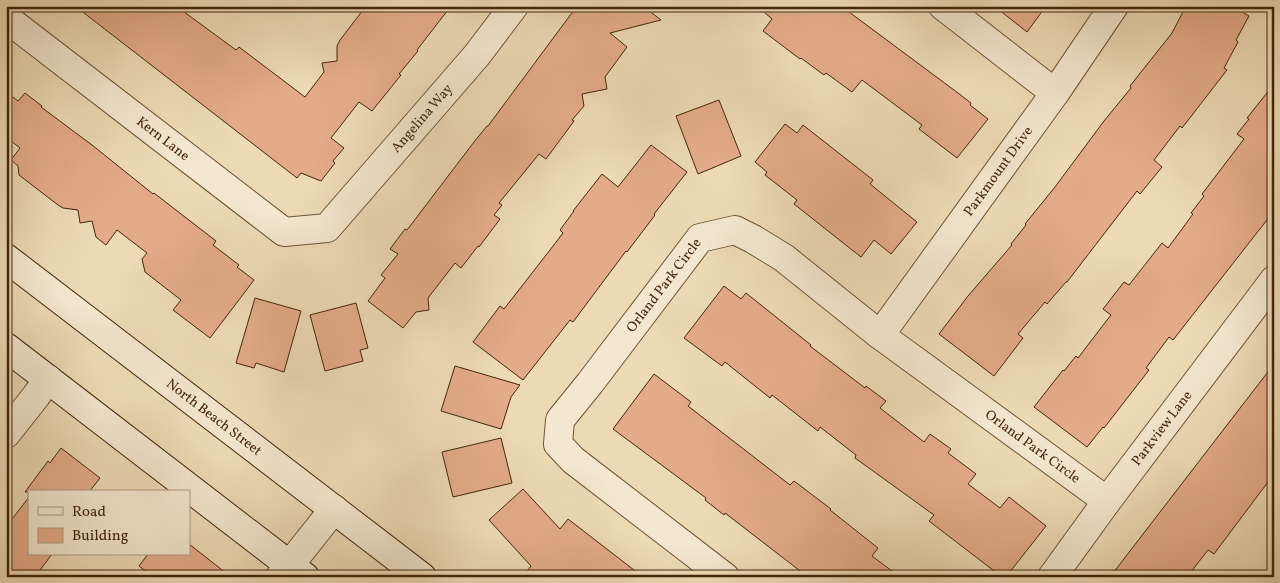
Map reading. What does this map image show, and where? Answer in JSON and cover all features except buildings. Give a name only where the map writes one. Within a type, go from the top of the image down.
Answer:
[{"type":"street","name":"Angelina Way","points":[[327,228],[477,55],[514,6]]},
{"type":"street","points":[[944,6],[1055,93]]},
{"type":"street","name":"Parkmount Drive","points":[[880,335],[1055,93],[1114,6]]},
{"type":"street","name":"Kern Lane","points":[[6,18],[284,232],[327,228]]},
{"type":"street","name":"Orland Park Circle","points":[[725,577],[573,460],[558,444],[560,420],[700,238],[735,230],[784,258],[880,335],[1106,501]]},
{"type":"street","name":"North Beach Street","points":[[6,258],[422,577]]},
{"type":"street","name":"Parkview Lane","points":[[1052,577],[1106,501],[1274,280]]},
{"type":"street","points":[[6,347],[48,378],[188,490]]},
{"type":"street","points":[[6,434],[48,378]]},
{"type":"street","points":[[190,492],[291,573],[334,509]]}]
